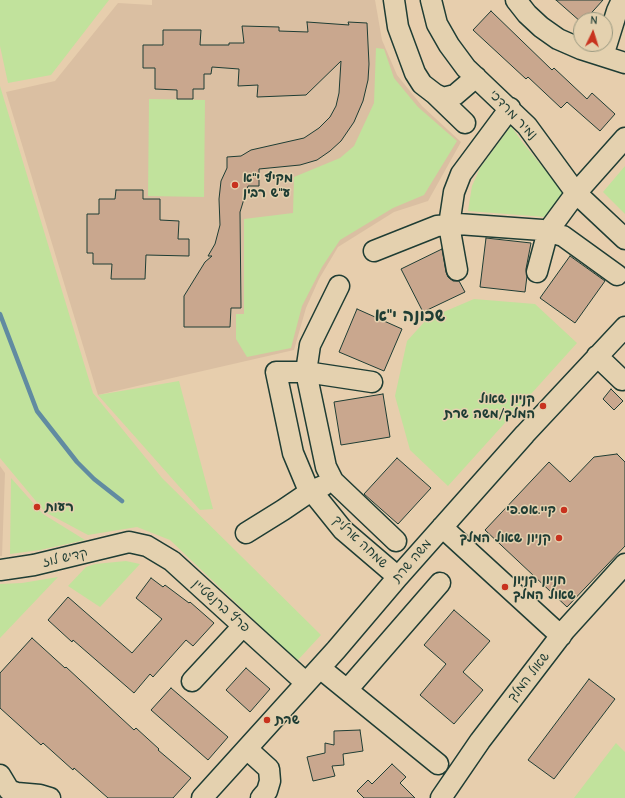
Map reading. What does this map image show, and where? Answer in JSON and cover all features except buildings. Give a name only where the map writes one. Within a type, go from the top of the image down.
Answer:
[{"type":"street","points":[[394,0],[398,27],[415,73],[422,84],[435,94],[465,123]]},
{"type":"street","name":"נמיר מרדכי","points":[[431,0],[437,24],[449,45],[466,68],[528,126],[576,193],[625,239]]},
{"type":"street","points":[[516,0],[527,14],[541,27],[558,39],[625,63]]},
{"type":"street","points":[[604,56],[617,11],[622,0]]},
{"type":"street","points":[[435,94],[443,98],[455,95],[476,77]]},
{"type":"street","points":[[457,270],[449,225],[454,192],[461,174],[510,108]]},
{"type":"street","points":[[537,272],[548,232],[576,193],[625,138]]},
{"type":"street","points":[[374,251],[437,226],[466,224],[542,230],[563,236],[617,276]]},
{"type":"street","points":[[339,286],[310,345],[306,372],[326,467],[333,481],[396,541]]},
{"type":"street","name":"משה שרת","points":[[202,798],[320,668],[398,577],[525,434],[625,327]]},
{"type":"street","points":[[597,356],[622,380]]},
{"type":"street","name":"שמחה ארליך","points":[[306,372],[276,372],[293,453],[306,484],[343,530],[398,577]]},
{"type":"street","points":[[306,372],[372,382]]},
{"type":"street","points":[[246,532],[311,491],[333,481]]},
{"type":"street","points":[[442,527],[561,636]]},
{"type":"street","name":"קדיש לוז","points":[[0,570],[42,564],[129,542]]},
{"type":"street","name":"פרץ ברנשטיין","points":[[129,542],[147,546],[172,561],[306,683]]},
{"type":"street","name":"שאול המלך","points":[[441,798],[480,741],[561,636],[625,564]]},
{"type":"street","name":"שאול המלך","points":[[456,798],[490,748],[575,638],[625,582]]},
{"type":"street","points":[[347,690],[440,583]]},
{"type":"street","points":[[192,681],[243,626]]},
{"type":"street","points":[[320,668],[438,764]]},
{"type":"street","points":[[247,748],[269,769],[270,781],[267,791],[261,798]]},
{"type":"street","points":[[6,788],[17,793],[40,795],[50,798]]},
{"type":"shaded area","name":"מקיף י\"א ע\"ש רבין","points":[[152,0],[375,0],[382,40],[397,75],[422,106],[461,142],[428,201],[394,212],[338,247],[319,279],[306,308],[294,350],[98,395],[6,92],[55,81],[118,3],[152,5]]},
{"type":"shaded area","points":[[0,466],[5,473],[2,556],[0,556]]},
{"type":"green space","points":[[0,0],[109,0],[51,75],[8,83],[0,46]]},
{"type":"green space","points":[[376,48],[384,49],[394,78],[418,107],[457,141],[424,195],[393,208],[340,240],[322,267],[302,306],[291,348],[247,357],[236,339],[236,314],[244,314],[244,219],[293,213],[294,177],[340,158],[354,146],[374,103]]},
{"type":"green space","points":[[0,86],[93,393],[162,478],[321,635],[297,661],[170,540],[137,527],[88,535],[45,512],[0,458]]},
{"type":"green space","points":[[149,99],[205,100],[204,197],[148,196]]},
{"type":"green space","points":[[511,126],[564,193],[544,217],[468,211],[472,186],[480,168]]},
{"type":"green space","points":[[625,166],[625,214],[603,192]]},
{"type":"green space","points":[[474,299],[535,304],[577,343],[448,486],[410,450],[395,396],[407,341],[427,319]]},
{"type":"green space","points":[[179,381],[213,509],[200,510],[98,395]]},
{"type":"green space","points":[[11,478],[43,514],[85,540],[40,550],[10,554]]},
{"type":"green space","points":[[126,561],[140,564],[100,607],[68,586],[86,567],[95,564]]},
{"type":"green space","points":[[58,577],[0,638],[0,584],[22,583]]},
{"type":"green space","points":[[616,743],[625,752],[625,798],[574,798]]},
{"type":"waterway","points":[[0,314],[37,411],[77,462],[94,479],[122,501]]},
{"type":"place","name":"מקיף י\"א ע\"ש רבין","points":[[235,185]]},
{"type":"place","name":"קניון שאול המלך/משה שרת","points":[[543,406]]},
{"type":"place","name":"רעות","points":[[37,507]]},
{"type":"place","name":"קיי.אס.פי","points":[[564,510]]},
{"type":"place","name":"קניון שאול המלך","points":[[559,538]]},
{"type":"place","name":"חניון קניון שאול המלך","points":[[505,587]]},
{"type":"place","name":"שרת","points":[[267,720]]},
{"type":"district","name":"שכונה י\"א","points":[[410,316]]}]
